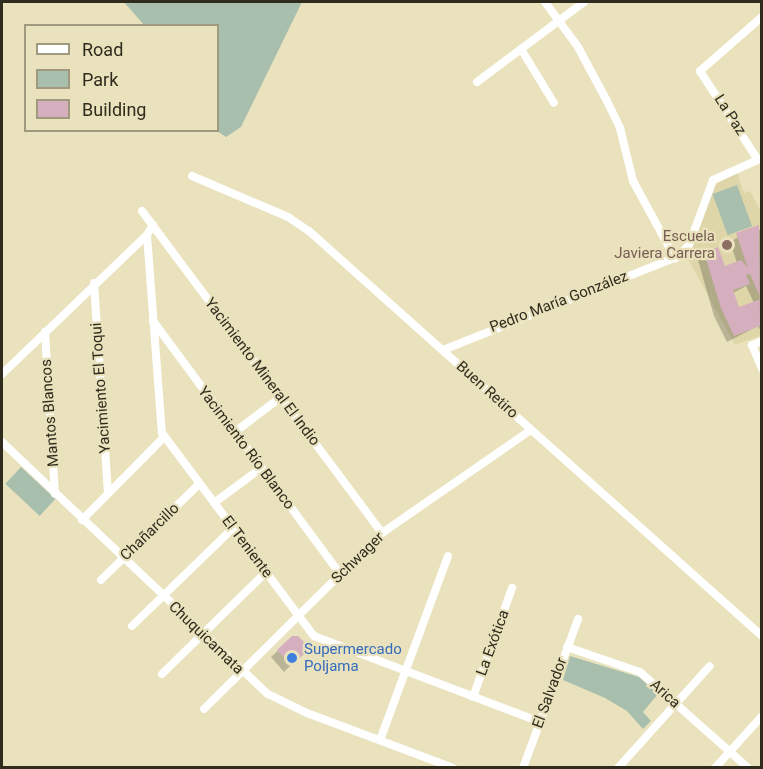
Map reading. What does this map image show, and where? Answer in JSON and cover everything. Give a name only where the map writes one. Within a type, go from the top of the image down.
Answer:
[{"type":"street","points":[[545,2],[561,21],[607,101],[620,128],[633,181],[675,258],[689,245],[713,180],[760,159]]},
{"type":"street","points":[[477,82],[584,2]]},
{"type":"street","name":"La Paz","points":[[760,159],[700,71],[762,17]]},
{"type":"street","points":[[521,49],[554,103]]},
{"type":"street","name":"Buen Retiro","points":[[192,176],[299,224],[762,636]]},
{"type":"street","name":"Yacimiento Mineral El Indio","points":[[142,211],[382,534]]},
{"type":"street","points":[[2,374],[147,235],[153,225]]},
{"type":"street","points":[[82,519],[164,437],[152,321],[147,235]]},
{"type":"street","name":"Pedro María González","points":[[443,350],[675,258]]},
{"type":"street","name":"Yacimiento El Toqui","points":[[94,284],[108,493]]},
{"type":"street","name":"Yacimiento Río Blanco","points":[[152,321],[341,575]]},
{"type":"street","name":"Mantos Blancos","points":[[45,332],[56,494]]},
{"type":"street","points":[[762,341],[752,345],[762,369]]},
{"type":"street","points":[[235,432],[281,397]]},
{"type":"street","name":"Schwager","points":[[204,710],[382,534],[531,430]]},
{"type":"street","name":"El Teniente","points":[[164,437],[299,616],[323,642],[540,722]]},
{"type":"street","name":"Chuquicamata","points":[[2,442],[242,673],[287,704],[453,768]]},
{"type":"street","points":[[214,503],[261,468]]},
{"type":"street","name":"Chañarcillo","points":[[100,579],[200,484]]},
{"type":"street","points":[[132,626],[233,528]]},
{"type":"street","points":[[380,740],[448,556]]},
{"type":"street","points":[[162,674],[266,572]]},
{"type":"street","name":"La Exótica","points":[[473,697],[513,588]]},
{"type":"street","name":"El Salvador","points":[[523,768],[578,619]]},
{"type":"street","name":"Arica","points":[[567,647],[640,672],[748,768]]},
{"type":"street","points":[[618,768],[710,666]]},
{"type":"street","points":[[715,768],[762,716]]},
{"type":"shaded area","name":"Escuela Javiera Carrera","points":[[737,173],[744,193],[750,191],[761,212],[761,335],[735,345],[688,259],[714,185]]},
{"type":"green space","points":[[124,2],[302,2],[241,127],[226,137],[218,132],[219,24],[143,24]]},
{"type":"green space","points":[[737,185],[752,226],[728,235],[713,194]]},
{"type":"green space","points":[[21,467],[55,499],[40,516],[5,484]]},
{"type":"green space","points":[[570,656],[639,677],[658,694],[643,712],[651,721],[643,729],[627,711],[605,698],[563,680]]},
{"type":"building","points":[[759,225],[760,296],[750,274],[746,275],[750,284],[733,290],[739,307],[760,299],[760,326],[734,336],[721,308],[704,252],[718,247],[725,266],[741,260],[748,268],[736,233]]},
{"type":"building","name":"Supermercado Poljama","points":[[292,636],[298,636],[310,648],[292,666],[277,650]]},
{"type":"place","name":"Escuela Javiera Carrera","points":[[727,245]]},
{"type":"place","name":"Supermercado Poljama","points":[[292,658]]}]
